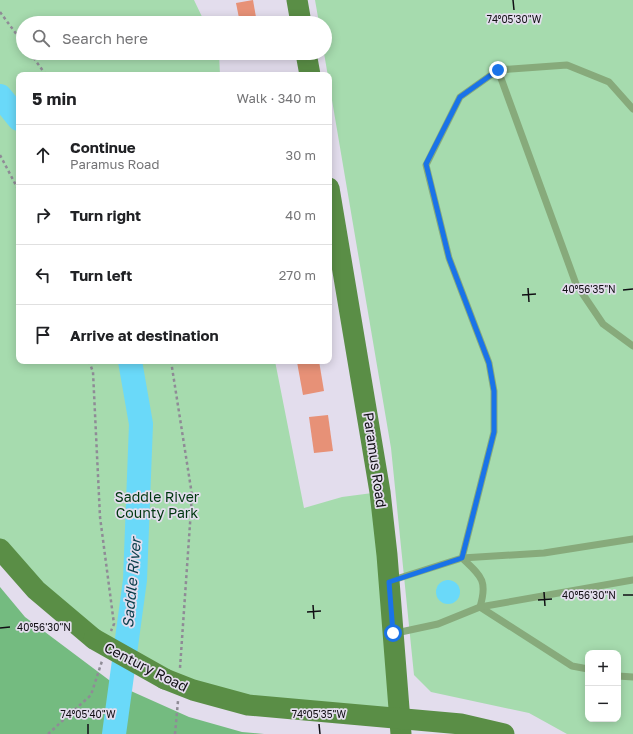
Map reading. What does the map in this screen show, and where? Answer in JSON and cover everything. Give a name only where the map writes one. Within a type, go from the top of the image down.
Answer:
[{"type":"main road","points":[[297,0],[300,16]]},
{"type":"main road","points":[[307,60],[309,72]]},
{"type":"main road","name":"Paramus Road","points":[[332,206],[381,500],[400,727]]},
{"type":"main road","name":"Century Road","points":[[0,549],[36,590],[101,639],[172,682],[220,699],[248,705],[400,727],[461,724],[504,734]]},
{"type":"lane","points":[[462,558],[494,432],[494,391],[489,363],[449,258],[426,164],[460,97],[498,70],[567,65],[609,82],[633,109]]},
{"type":"lane","points":[[498,70],[576,284],[603,324],[633,346]]},
{"type":"lane","points":[[389,582],[462,558],[544,553],[633,539]]},
{"type":"lane","points":[[462,558],[478,574],[484,591],[480,607]]},
{"type":"lane","points":[[393,633],[438,624],[480,607],[633,580]]},
{"type":"lane","points":[[480,607],[572,666],[585,669]]},
{"type":"lane","points":[[621,676],[633,677]]},
{"type":"path","points":[[0,12],[16,34]]},
{"type":"path","points":[[35,60],[44,72]]},
{"type":"path","points":[[0,155],[16,185]]},
{"type":"path","points":[[90,364],[94,372],[100,517],[114,624],[101,639]]},
{"type":"path","points":[[171,364],[192,496],[172,682],[175,734]]},
{"type":"path","points":[[48,734],[91,695],[102,660]]},
{"type":"green space","name":"Saddle River County Park","points":[[0,0],[194,0],[202,16],[16,16],[16,60],[219,60],[220,72],[16,72],[16,364],[276,364],[304,508],[342,497],[380,492],[400,720],[275,708],[140,667],[0,549]]},
{"type":"green space","points":[[315,0],[633,0],[633,734],[567,734],[529,713],[431,692],[414,675],[391,448],[332,100],[332,72],[327,72],[325,60],[332,60],[332,16],[318,16]]},
{"type":"green space","points":[[0,587],[25,617],[113,683],[189,717],[242,732],[264,734],[0,734]]},
{"type":"water","points":[[448,580],[456,584],[460,592],[456,600],[448,604],[440,600],[436,592],[440,584]]},
{"type":"building","points":[[253,0],[256,16],[239,16],[236,3]]},
{"type":"building","points":[[297,364],[320,364],[324,391],[303,395]]},
{"type":"building","points":[[328,415],[333,451],[314,453],[309,417]]},
{"type":"waterway","name":"Saddle River","points":[[0,96],[16,115]]},
{"type":"waterway","name":"Saddle River","points":[[114,734],[135,580],[141,424],[131,364]]},
{"type":"route","points":[[393,633],[389,582],[462,558],[494,432],[494,391],[489,363],[449,258],[426,164],[460,97],[498,70]]}]
